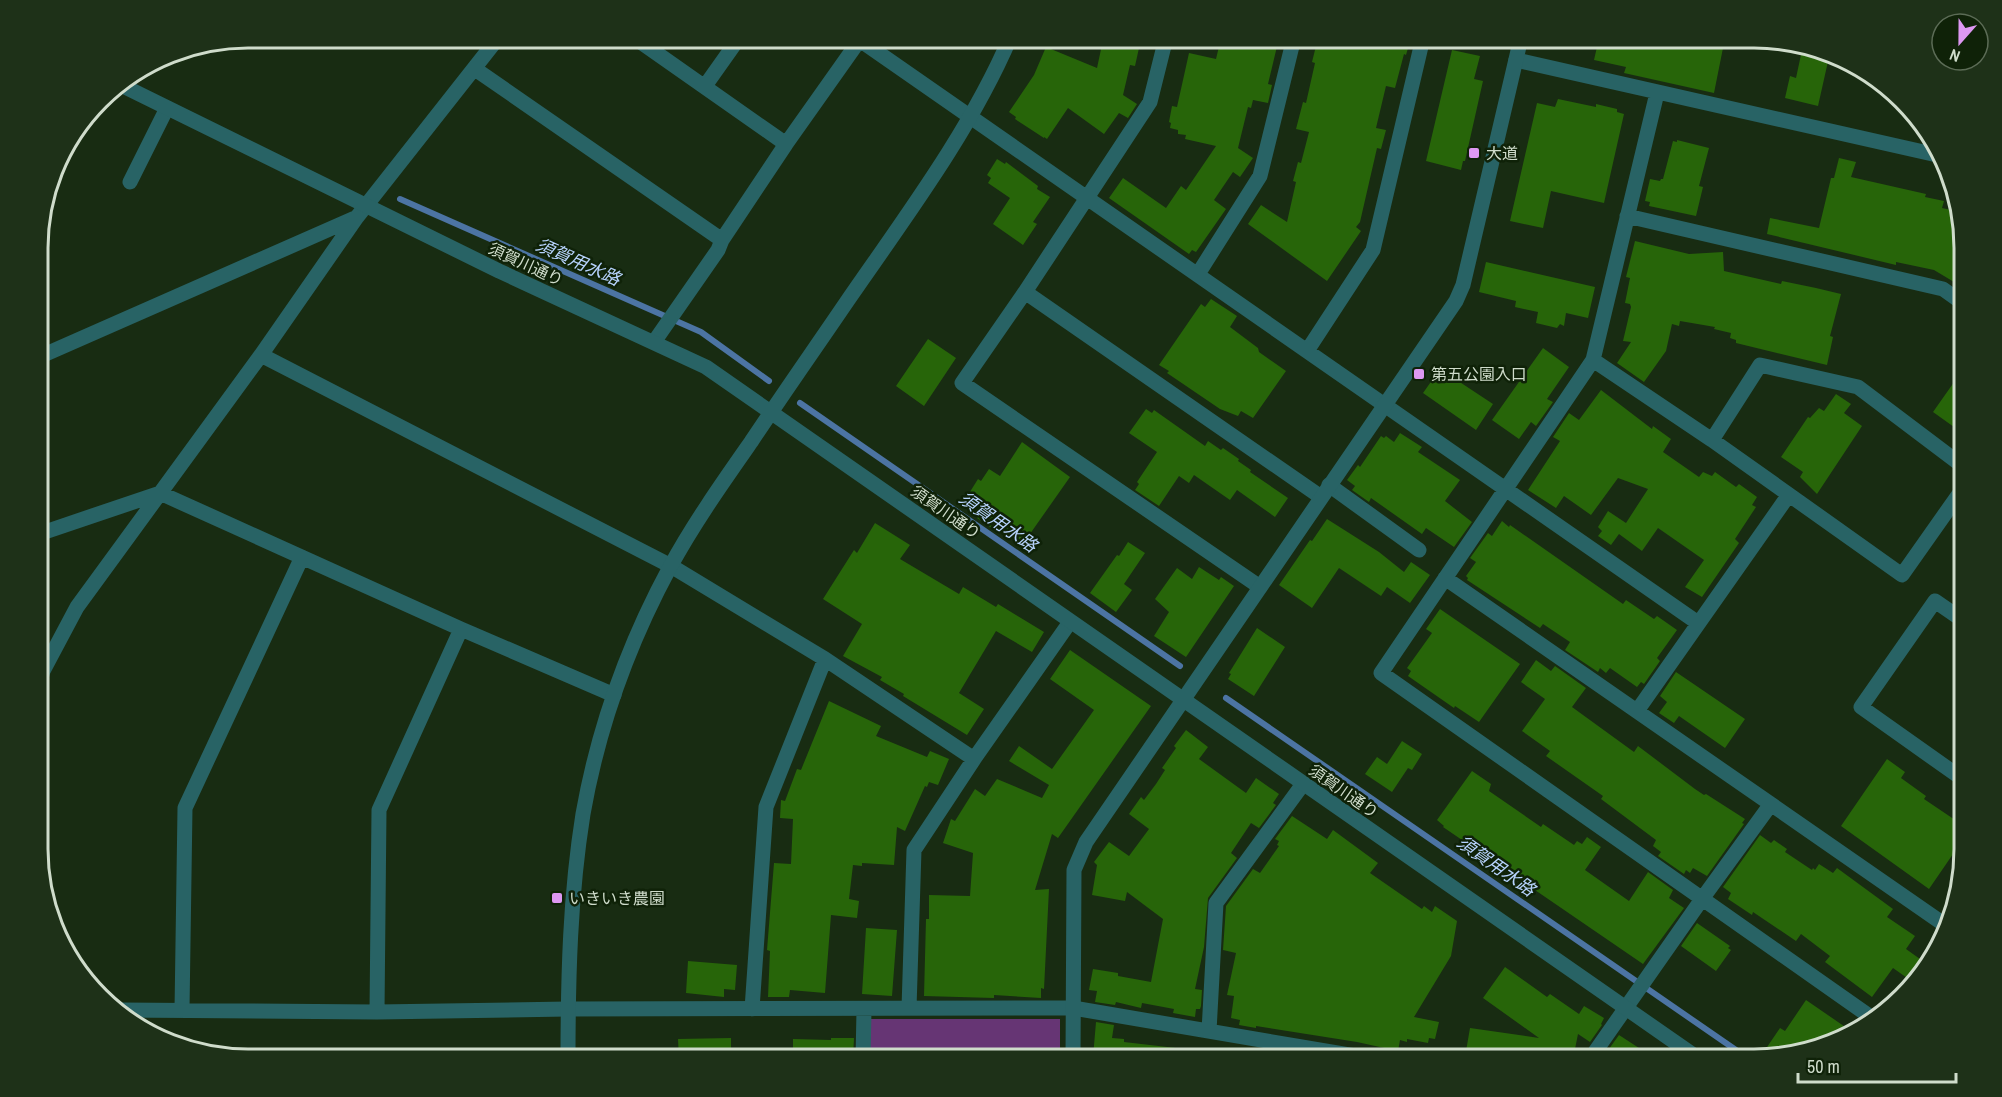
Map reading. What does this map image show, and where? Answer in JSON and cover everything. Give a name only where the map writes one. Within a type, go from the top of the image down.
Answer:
[{"type":"street","points":[[48,663],[78,607],[362,212],[491,48]]},
{"type":"street","points":[[649,48],[786,144]]},
{"type":"street","points":[[705,86],[732,48]]},
{"type":"street","points":[[654,342],[852,48]]},
{"type":"street","points":[[873,48],[1698,623]]},
{"type":"street","points":[[568,1049],[572,912],[584,813],[596,753],[614,695],[633,647],[670,566],[710,501],[896,231],[971,116],[1006,48]]},
{"type":"street","points":[[1164,48],[1150,102],[962,383],[1260,587]]},
{"type":"street","points":[[1198,274],[1260,176],[1292,48]]},
{"type":"street","points":[[1307,351],[1373,250],[1422,48]]},
{"type":"street","points":[[1073,1049],[1074,870],[1086,842],[1456,301],[1463,285],[1519,48]]},
{"type":"street","points":[[1516,60],[1929,153]]},
{"type":"street","points":[[475,69],[722,240]]},
{"type":"street","name":"須賀川通り","points":[[127,88],[362,212],[500,272],[706,367],[1685,1049]]},
{"type":"street","points":[[1657,93],[1593,360],[1381,673],[1866,1014]]},
{"type":"street","points":[[130,182],[167,108]]},
{"type":"street","points":[[48,353],[362,212]]},
{"type":"street","points":[[1628,216],[1943,289],[1954,297]]},
{"type":"street","points":[[1025,292],[1325,491],[1419,550]]},
{"type":"street","points":[[261,354],[670,566],[825,659],[974,759]]},
{"type":"street","points":[[1593,360],[1712,440],[1902,575],[1954,501]]},
{"type":"street","points":[[1712,440],[1760,365],[1858,387],[1954,459]]},
{"type":"street","points":[[48,531],[160,493],[461,629],[614,695]]},
{"type":"street","points":[[1637,711],[1788,496]]},
{"type":"street","points":[[182,1011],[185,808],[302,557]]},
{"type":"street","points":[[1445,578],[1940,922]]},
{"type":"street","points":[[1954,614],[1935,601],[1861,707],[1954,773]]},
{"type":"street","points":[[909,1008],[914,850],[974,759],[1070,622]]},
{"type":"street","points":[[376,1012],[379,810],[461,629]]},
{"type":"street","points":[[752,1009],[766,807],[825,659]]},
{"type":"street","points":[[1209,1031],[1216,903],[1303,784]]},
{"type":"street","points":[[1597,1049],[1771,804]]},
{"type":"street","points":[[129,1010],[376,1012],[568,1009],[1073,1008],[1314,1049]]},
{"type":"street","points":[[863,1049],[864,1010]]},
{"type":"shaded area","points":[[869,1019],[1060,1019],[1060,1049],[869,1049]]},
{"type":"building","points":[[1046,48],[1097,68],[1101,48],[1139,48],[1135,66],[1130,65],[1123,95],[1137,104],[1128,118],[1119,113],[1104,134],[1068,108],[1047,139],[1015,119],[1016,117],[1009,112],[1034,75]]},
{"type":"building","points":[[1219,48],[1277,48],[1268,84],[1272,85],[1268,103],[1253,100],[1251,108],[1248,107],[1238,148],[1253,158],[1240,177],[1233,172],[1214,200],[1226,209],[1196,252],[1192,250],[1189,254],[1109,198],[1123,178],[1166,208],[1181,186],[1186,190],[1216,146],[1185,139],[1186,135],[1178,134],[1178,130],[1170,128],[1172,106],[1177,107],[1189,53],[1216,59]]},
{"type":"building","points":[[1316,48],[1408,48],[1406,55],[1404,54],[1395,88],[1386,86],[1376,128],[1386,130],[1381,149],[1377,148],[1360,222],[1356,227],[1361,231],[1327,281],[1248,224],[1261,205],[1287,222],[1296,182],[1293,181],[1298,162],[1301,163],[1309,132],[1296,129],[1303,102],[1306,103],[1315,63],[1312,62]]},
{"type":"building","points":[[1597,48],[1723,48],[1714,93],[1624,73],[1626,67],[1594,60]]},
{"type":"building","points":[[1452,50],[1480,56],[1474,79],[1483,81],[1461,170],[1426,161]]},
{"type":"building","points":[[1801,54],[1828,62],[1818,106],[1785,98],[1790,76],[1796,78]]},
{"type":"building","points":[[1558,99],[1596,107],[1596,104],[1617,109],[1617,112],[1624,114],[1604,203],[1551,191],[1543,228],[1510,221],[1537,103],[1555,107]]},
{"type":"building","points":[[1677,140],[1709,148],[1699,186],[1703,187],[1696,216],[1649,206],[1650,202],[1645,201],[1650,179],[1660,181],[1663,179],[1673,141],[1677,142]]},
{"type":"building","points":[[1839,158],[1856,162],[1851,177],[1926,194],[1925,197],[1944,201],[1942,208],[1950,210],[1952,222],[1954,282],[1934,270],[1896,262],[1896,265],[1767,234],[1770,218],[1819,228],[1831,178],[1834,178]]},
{"type":"building","points":[[997,159],[1005,164],[1006,162],[1038,186],[1037,189],[1050,197],[1033,222],[1037,224],[1023,245],[993,224],[1010,198],[988,183],[991,178],[987,175]]},
{"type":"building","points":[[1635,241],[1689,254],[1723,252],[1724,271],[1841,294],[1830,336],[1833,337],[1827,365],[1736,343],[1736,340],[1730,338],[1731,333],[1714,329],[1715,327],[1680,321],[1679,326],[1672,324],[1666,351],[1644,382],[1617,363],[1631,342],[1623,341],[1631,307],[1630,304],[1625,303],[1630,278],[1626,277]]},
{"type":"building","points":[[1486,262],[1595,287],[1588,318],[1566,313],[1564,326],[1560,324],[1557,328],[1536,323],[1538,312],[1515,307],[1516,301],[1479,292]]},
{"type":"building","points":[[1211,299],[1237,316],[1230,327],[1286,371],[1253,418],[1241,411],[1238,416],[1220,409],[1167,373],[1169,371],[1159,365],[1201,304],[1205,307]]},
{"type":"building","points":[[928,339],[956,358],[924,406],[896,386]]},
{"type":"building","points":[[1543,348],[1569,367],[1547,399],[1553,402],[1536,426],[1531,422],[1519,439],[1492,420]]},
{"type":"building","points":[[1440,369],[1493,404],[1476,430],[1423,393]]},
{"type":"building","points":[[1954,382],[1954,427],[1933,412]]},
{"type":"building","points":[[1601,390],[1652,429],[1653,426],[1671,439],[1663,452],[1699,477],[1703,472],[1712,476],[1715,472],[1736,487],[1739,484],[1757,497],[1752,505],[1756,507],[1735,539],[1739,543],[1702,597],[1685,587],[1704,560],[1658,528],[1642,551],[1619,534],[1611,545],[1598,536],[1602,531],[1598,527],[1608,511],[1626,523],[1648,489],[1618,478],[1591,515],[1564,496],[1556,508],[1528,490],[1560,441],[1553,437],[1569,413],[1579,420]]},
{"type":"building","points":[[1836,394],[1851,404],[1844,413],[1862,426],[1817,494],[1800,477],[1803,472],[1781,457],[1808,417],[1810,418],[1819,408],[1824,411]]},
{"type":"building","points":[[1146,409],[1152,413],[1154,410],[1205,446],[1208,441],[1221,450],[1223,448],[1239,459],[1238,461],[1251,470],[1250,472],[1288,498],[1275,517],[1237,490],[1230,500],[1194,475],[1189,483],[1179,476],[1159,506],[1135,490],[1139,484],[1137,482],[1157,452],[1129,433]]},
{"type":"building","points":[[1400,433],[1422,447],[1418,452],[1460,480],[1445,501],[1472,522],[1454,547],[1426,528],[1422,534],[1371,498],[1369,502],[1352,490],[1355,486],[1347,480],[1358,465],[1360,467],[1381,436],[1384,438],[1386,436],[1394,442]]},
{"type":"building","points":[[1022,442],[1070,477],[1025,541],[1023,539],[1020,543],[998,528],[996,531],[977,518],[983,507],[968,495],[978,479],[981,481],[989,469],[1000,476]]},
{"type":"building","points":[[1327,519],[1379,552],[1404,572],[1411,562],[1430,575],[1410,603],[1387,587],[1381,596],[1339,568],[1312,608],[1279,585]]},
{"type":"building","points":[[1502,521],[1623,604],[1626,600],[1654,619],[1657,616],[1677,630],[1657,658],[1660,661],[1644,684],[1641,682],[1637,687],[1610,668],[1606,673],[1600,668],[1598,672],[1565,650],[1570,642],[1543,624],[1540,628],[1467,580],[1466,576],[1476,562],[1470,558],[1488,533],[1492,536]]},
{"type":"building","points":[[875,523],[910,545],[900,559],[959,594],[963,587],[996,607],[998,604],[1044,632],[1032,652],[996,631],[959,693],[984,709],[967,735],[903,696],[904,694],[880,680],[882,677],[843,656],[862,624],[823,599],[854,550],[857,553]]},
{"type":"building","points":[[1128,542],[1145,553],[1124,584],[1132,590],[1116,612],[1090,593]]},
{"type":"building","points":[[1199,567],[1219,580],[1221,577],[1234,586],[1186,657],[1154,636],[1169,612],[1155,599],[1177,568],[1192,579]]},
{"type":"building","points":[[1440,609],[1520,664],[1479,722],[1455,706],[1454,708],[1408,676],[1411,671],[1407,668],[1432,633],[1426,629]]},
{"type":"building","points":[[1257,628],[1285,647],[1254,696],[1228,679],[1231,674],[1229,673]]},
{"type":"building","points":[[1070,650],[1151,706],[1058,838],[1052,834],[1035,890],[1049,889],[1044,989],[1041,988],[1041,998],[994,995],[994,998],[924,996],[926,919],[929,919],[929,895],[970,896],[973,853],[943,843],[951,819],[955,821],[975,789],[985,796],[997,779],[1042,798],[1049,785],[1009,761],[1019,746],[1052,769],[1094,710],[1050,679]]},
{"type":"building","points":[[1536,660],[1551,671],[1555,666],[1586,688],[1572,707],[1634,752],[1638,746],[1695,789],[1745,819],[1742,823],[1744,824],[1707,876],[1693,868],[1690,873],[1686,870],[1684,874],[1658,856],[1661,852],[1653,846],[1656,840],[1601,799],[1603,796],[1546,756],[1550,751],[1522,731],[1545,699],[1521,682]]},
{"type":"building","points":[[1676,672],[1745,719],[1725,748],[1679,716],[1674,723],[1659,713],[1667,702],[1660,696]]},
{"type":"building","points":[[829,701],[881,726],[876,736],[927,757],[930,751],[949,759],[938,785],[929,782],[927,787],[925,786],[905,831],[897,827],[894,865],[862,863],[862,866],[853,865],[849,899],[859,901],[857,918],[831,915],[825,993],[790,990],[789,997],[768,997],[770,951],[767,950],[774,863],[791,864],[793,819],[780,818],[781,800],[785,801],[797,769],[801,770]]},
{"type":"building","points":[[1186,730],[1208,747],[1199,759],[1246,793],[1256,778],[1279,794],[1273,803],[1276,805],[1259,828],[1251,823],[1231,853],[1237,858],[1208,898],[1204,947],[1195,989],[1202,990],[1201,1006],[1200,1009],[1196,1009],[1195,1017],[1173,1013],[1174,1009],[1142,1003],[1141,1008],[1116,1002],[1115,1005],[1095,1002],[1097,991],[1089,990],[1093,969],[1151,982],[1163,919],[1127,892],[1125,901],[1092,895],[1097,865],[1094,862],[1109,842],[1129,856],[1149,829],[1129,814],[1141,797],[1144,800],[1156,784],[1165,770],[1162,768],[1176,748],[1174,746]]},
{"type":"building","points":[[1402,741],[1422,754],[1412,770],[1408,768],[1392,792],[1365,774],[1377,757],[1387,764]]},
{"type":"building","points":[[1887,759],[1905,772],[1901,778],[1926,796],[1924,799],[1954,819],[1954,853],[1929,889],[1841,826]]},
{"type":"building","points":[[1472,771],[1491,784],[1489,791],[1541,827],[1543,824],[1574,845],[1577,841],[1582,844],[1587,837],[1601,847],[1585,870],[1629,901],[1648,872],[1673,890],[1669,898],[1684,908],[1643,964],[1443,827],[1437,820]]},
{"type":"building","points":[[1292,816],[1327,839],[1333,830],[1378,863],[1370,873],[1422,909],[1424,906],[1432,912],[1435,906],[1457,921],[1451,956],[1414,1017],[1439,1022],[1435,1039],[1429,1038],[1428,1043],[1400,1040],[1398,1049],[1389,1049],[1357,1042],[1239,1025],[1240,1020],[1231,1018],[1234,996],[1227,995],[1236,953],[1223,950],[1226,906],[1253,869],[1260,873],[1279,846],[1277,845],[1279,841],[1275,839]]},
{"type":"building","points":[[1760,835],[1771,843],[1774,840],[1787,849],[1785,852],[1812,870],[1813,868],[1815,870],[1819,864],[1833,873],[1837,868],[1893,909],[1887,917],[1915,936],[1906,949],[1920,959],[1907,978],[1893,968],[1872,997],[1825,962],[1830,956],[1801,934],[1796,941],[1753,912],[1752,915],[1728,899],[1731,893],[1723,887]]},
{"type":"building","points":[[1697,923],[1730,946],[1728,948],[1731,950],[1716,971],[1681,946]]},
{"type":"building","points":[[866,928],[897,930],[892,996],[862,994]]},
{"type":"building","points":[[688,961],[737,965],[735,990],[724,989],[724,997],[686,993]]},
{"type":"building","points":[[1505,967],[1547,997],[1550,994],[1579,1014],[1584,1006],[1604,1018],[1590,1042],[1578,1034],[1575,1049],[1466,1049],[1470,1028],[1539,1038],[1483,998]]},
{"type":"building","points":[[1806,1000],[1845,1027],[1818,1038],[1766,1049],[1780,1028],[1785,1031]]},
{"type":"building","points":[[1096,1022],[1114,1025],[1112,1038],[1124,1039],[1124,1042],[1176,1048],[1176,1049],[1094,1049]]},
{"type":"building","points":[[1619,1035],[1639,1048],[1638,1049],[1609,1049]]},
{"type":"building","points":[[731,1038],[731,1049],[678,1049],[678,1039]]},
{"type":"building","points":[[831,1038],[854,1038],[853,1049],[793,1049],[793,1039],[831,1040]]},
{"type":"waterway","name":"須賀用水路","points":[[400,199],[701,332],[769,381]]},
{"type":"waterway","name":"須賀用水路","points":[[800,403],[1180,666]]},
{"type":"waterway","name":"須賀用水路","points":[[1226,698],[1735,1049]]},
{"type":"place","name":"大道","points":[[1474,153]]},
{"type":"place","name":"第五公園入口","points":[[1419,374]]},
{"type":"place","name":"いきいき農園","points":[[557,898]]}]
